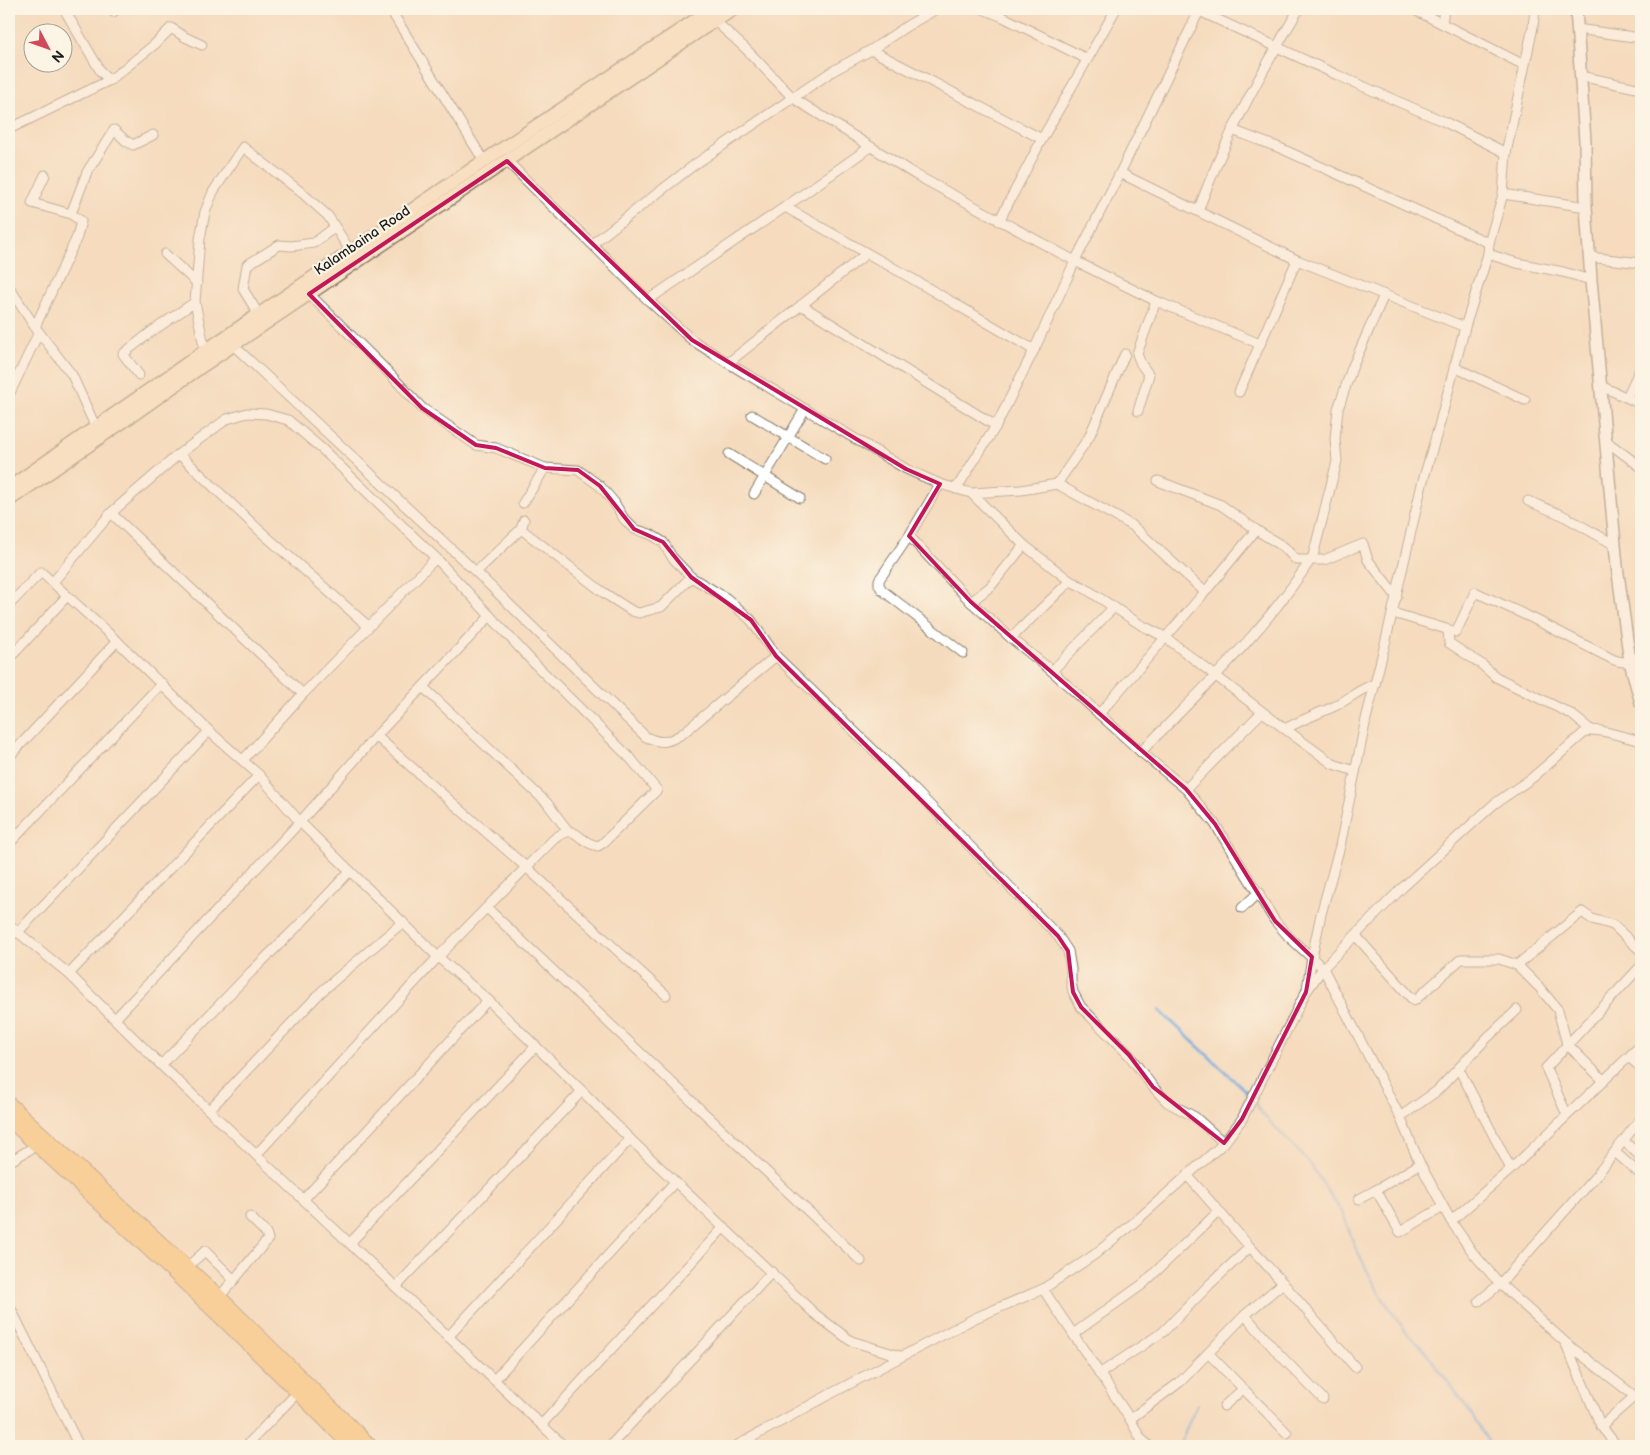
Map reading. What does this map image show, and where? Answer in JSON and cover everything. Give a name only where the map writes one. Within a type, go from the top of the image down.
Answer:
[{"type":"main road","name":"Kalambaina Road","points":[[9,488],[205,351],[484,161],[710,14],[734,9]]},
{"type":"main road","name":"Kalambaina Road","points":[[9,500],[233,345],[507,161],[710,14]]},
{"type":"main road","points":[[9,1104],[219,1297],[370,1446]]},
{"type":"main road","points":[[9,1120],[192,1289],[351,1446]]},
{"type":"street","points":[[64,9],[101,72],[110,80]]},
{"type":"street","points":[[390,9],[484,161]]},
{"type":"street","points":[[592,244],[694,165],[831,72],[871,50],[936,9]]},
{"type":"street","points":[[984,9],[1004,17],[1087,59]]},
{"type":"street","points":[[999,221],[1116,9]]},
{"type":"street","points":[[956,489],[996,426],[1198,9],[1337,75],[1445,122],[1506,153]]},
{"type":"street","points":[[1198,211],[1232,130],[1276,47],[1299,9]]},
{"type":"street","points":[[1414,9],[1524,65]]},
{"type":"street","points":[[1442,23],[1444,9]]},
{"type":"street","points":[[1306,992],[1321,914],[1340,846],[1355,771],[1422,484],[1464,327],[1488,254],[1489,243],[1502,194],[1506,153],[1533,27],[1535,9]]},
{"type":"street","points":[[1576,9],[1585,141],[1586,207],[1591,280],[1615,545],[1630,662],[1641,703]]},
{"type":"street","points":[[710,14],[793,98],[916,175],[1075,261],[1156,301],[1260,344]]},
{"type":"street","points":[[9,129],[110,80],[154,45],[171,28],[202,45]]},
{"type":"street","points":[[1577,29],[1641,38]]},
{"type":"street","points":[[871,50],[1042,140]]},
{"type":"street","points":[[1580,76],[1641,89]]},
{"type":"street","points":[[71,214],[87,172],[114,130],[133,145],[153,135]]},
{"type":"street","points":[[1232,130],[1280,148],[1489,243]]},
{"type":"street","points":[[205,351],[196,302],[200,239],[212,192],[243,147],[301,192],[328,216],[352,252]]},
{"type":"street","points":[[648,300],[870,147]]},
{"type":"street","points":[[507,161],[648,300],[692,340],[728,363],[906,469],[940,484],[971,493],[1021,490],[1057,484],[1133,526],[1205,592]]},
{"type":"street","points":[[1120,173],[1297,260],[1464,327]]},
{"type":"street","points":[[9,395],[77,237],[81,221],[71,214],[32,203],[44,175]]},
{"type":"street","points":[[1502,194],[1586,207]]},
{"type":"street","points":[[785,207],[1034,350]]},
{"type":"street","points":[[259,315],[243,288],[247,265],[279,245],[291,246],[314,243],[335,227]]},
{"type":"street","points":[[165,254],[197,282]]},
{"type":"street","points":[[728,363],[866,254]]},
{"type":"street","points":[[1488,254],[1591,280]]},
{"type":"street","points":[[1590,256],[1641,263]]},
{"type":"street","points":[[1239,392],[1297,260]]},
{"type":"street","points":[[9,287],[37,330],[72,374],[96,428]]},
{"type":"street","points":[[309,294],[422,408],[476,445],[496,448],[545,468],[578,470],[595,481],[614,502],[624,519],[634,529],[650,534],[663,542],[672,557],[691,577],[726,598],[752,620],[776,656],[912,787],[1058,936],[1068,951],[1073,992],[1081,1007],[1129,1055],[1167,1102],[1195,1117],[1224,1143]]},
{"type":"street","points":[[1141,752],[1255,633],[1311,560],[1337,461],[1335,439],[1338,409],[1352,368],[1384,294]]},
{"type":"street","points":[[1138,411],[1149,375],[1140,364],[1137,354],[1156,301]]},
{"type":"street","points":[[139,375],[123,354],[151,332],[196,302]]},
{"type":"street","points":[[800,305],[996,426]]},
{"type":"street","points":[[233,345],[476,572],[646,737],[659,742],[682,734],[776,656]]},
{"type":"street","points":[[1057,484],[1088,437],[1124,354]]},
{"type":"street","points":[[1454,367],[1525,400]]},
{"type":"street","points":[[1626,397],[1641,367]]},
{"type":"street","points":[[1601,386],[1641,404]]},
{"type":"street","points":[[754,494],[805,409]]},
{"type":"street","points":[[53,582],[111,513],[179,454],[227,420],[247,413],[266,414],[288,420],[322,449],[436,558],[531,660],[631,759],[658,790],[604,843],[598,846],[591,845],[575,833],[568,831],[562,832],[554,839],[438,957],[256,1155]]},
{"type":"street","points":[[752,416],[825,460]]},
{"type":"street","points":[[1606,442],[1641,467]]},
{"type":"street","points":[[179,454],[259,530],[368,626]]},
{"type":"street","points":[[729,454],[800,498]]},
{"type":"street","points":[[523,503],[545,468]]},
{"type":"street","points":[[1158,482],[1221,506],[1284,547],[1296,560],[1324,560],[1363,544],[1368,560],[1396,597]]},
{"type":"street","points":[[940,484],[909,536],[879,580],[879,585],[882,590],[963,653]]},
{"type":"street","points":[[971,493],[1024,545],[1070,581],[1083,587],[1141,625],[1165,637],[1214,676],[1333,764],[1355,771]]},
{"type":"street","points":[[1528,501],[1562,515],[1615,545]]},
{"type":"street","points":[[111,513],[303,694]]},
{"type":"street","points":[[476,572],[522,525],[604,593],[632,611],[639,613],[661,607],[691,577]]},
{"type":"street","points":[[1099,714],[1256,530]]},
{"type":"street","points":[[909,536],[971,602],[1011,638],[1052,670],[1141,752],[1186,789],[1215,824],[1276,921],[1289,937],[1323,968],[1400,1117],[1420,1164],[1451,1221],[1474,1253],[1500,1284],[1565,1342],[1638,1399],[1601,1426]]},
{"type":"street","points":[[971,602],[991,586],[1024,545]]},
{"type":"street","points":[[243,760],[303,694],[436,558]]},
{"type":"street","points":[[9,605],[41,572],[53,582],[259,775],[300,822],[438,957],[488,1000],[674,1182],[815,1314],[852,1340],[900,1356]]},
{"type":"street","points":[[1011,638],[1070,581]]},
{"type":"street","points":[[1393,613],[1456,632],[1475,592],[1532,618],[1614,660],[1630,662],[1641,655]]},
{"type":"street","points":[[9,659],[67,596]]},
{"type":"street","points":[[1052,670],[1114,607]]},
{"type":"street","points":[[115,1019],[300,822],[376,736],[490,616]]},
{"type":"street","points":[[1448,630],[1449,643],[1481,664],[1496,677],[1571,714],[1591,730],[1641,740]]},
{"type":"street","points":[[9,757],[117,640]]},
{"type":"street","points":[[9,844],[162,683]]},
{"type":"street","points":[[1285,729],[1334,706],[1363,688],[1375,684]]},
{"type":"street","points":[[423,687],[547,803],[568,831]]},
{"type":"street","points":[[1186,789],[1262,712]]},
{"type":"street","points":[[17,933],[210,730]]},
{"type":"street","points":[[736,1446],[900,1356],[975,1318],[1043,1289],[1094,1255],[1137,1220],[1224,1143],[1242,1118],[1306,992],[1323,968],[1402,888],[1494,804],[1532,778],[1584,733],[1591,730]]},
{"type":"street","points":[[376,736],[666,995]]},
{"type":"street","points":[[69,974],[259,775]]},
{"type":"street","points":[[161,1064],[350,871]]},
{"type":"street","points":[[1242,908],[1259,892]]},
{"type":"street","points":[[487,908],[860,1261]]},
{"type":"street","points":[[1517,965],[1582,912],[1592,920],[1613,925],[1641,951]]},
{"type":"street","points":[[210,1109],[322,991],[404,922]]},
{"type":"street","points":[[9,925],[69,974],[303,1200],[564,1446]]},
{"type":"street","points":[[1356,936],[1414,1001],[1461,959],[1499,959],[1517,965],[1558,1010],[1568,1044],[1604,1080]]},
{"type":"street","points":[[1567,1115],[1546,1068],[1641,966]]},
{"type":"street","points":[[303,1200],[488,1000]]},
{"type":"street","points":[[1400,1117],[1437,1091],[1487,1038],[1517,1010]]},
{"type":"street","points":[[1451,1221],[1511,1168],[1641,1045]]},
{"type":"street","points":[[350,1243],[536,1046]]},
{"type":"street","points":[[1629,1057],[1641,1068]]},
{"type":"street","points":[[1459,1069],[1511,1168]]},
{"type":"street","points":[[396,1288],[582,1091]]},
{"type":"street","points":[[1479,1301],[1500,1284],[1596,1176],[1641,1118]]},
{"type":"street","points":[[448,1337],[630,1139]]},
{"type":"street","points":[[1624,1141],[1641,1157]]},
{"type":"street","points":[[9,1162],[36,1145]]},
{"type":"street","points":[[1615,1152],[1641,1175]]},
{"type":"street","points":[[1358,1199],[1420,1164]]},
{"type":"street","points":[[1187,1175],[1283,1282],[1355,1367]]},
{"type":"street","points":[[495,1379],[674,1182]]},
{"type":"street","points":[[1376,1190],[1400,1232],[1443,1207]]},
{"type":"street","points":[[1073,1334],[1143,1284],[1219,1210]]},
{"type":"street","points":[[219,1297],[268,1239],[266,1232],[250,1217]]},
{"type":"street","points":[[542,1424],[724,1227]]},
{"type":"street","points":[[1099,1374],[1163,1332],[1250,1247]]},
{"type":"street","points":[[187,1267],[206,1251],[234,1280]]},
{"type":"street","points":[[610,1446],[772,1272]]},
{"type":"street","points":[[1130,1419],[1180,1382],[1245,1315],[1283,1282]]},
{"type":"street","points":[[1043,1289],[1130,1419],[1141,1439],[1150,1446]]},
{"type":"street","points":[[9,1305],[79,1446]]},
{"type":"street","points":[[1245,1315],[1276,1351],[1323,1399]]},
{"type":"street","points":[[1565,1342],[1601,1426],[1617,1446]]},
{"type":"street","points":[[1208,1353],[1287,1432]]},
{"type":"street","points":[[1224,1406],[1243,1389]]},
{"type":"street","points":[[246,1446],[298,1392]]},
{"type":"highlighted area","points":[[507,161],[692,340],[906,469],[940,484],[909,536],[971,602],[1186,789],[1215,824],[1275,921],[1312,957],[1306,992],[1242,1119],[1224,1143],[1153,1087],[1129,1055],[1081,1007],[1073,992],[1068,951],[1058,936],[776,656],[751,620],[691,577],[663,542],[634,529],[600,486],[578,470],[545,468],[496,448],[476,445],[422,408],[309,294]]},
{"type":"waterway","points":[[1159,1010],[1250,1095]]},
{"type":"waterway","points":[[1256,1104],[1260,1111],[1310,1164],[1343,1214],[1355,1247],[1379,1293],[1406,1332],[1426,1352],[1464,1403],[1491,1446]]},
{"type":"waterway","points":[[1179,1446],[1197,1404]]}]
